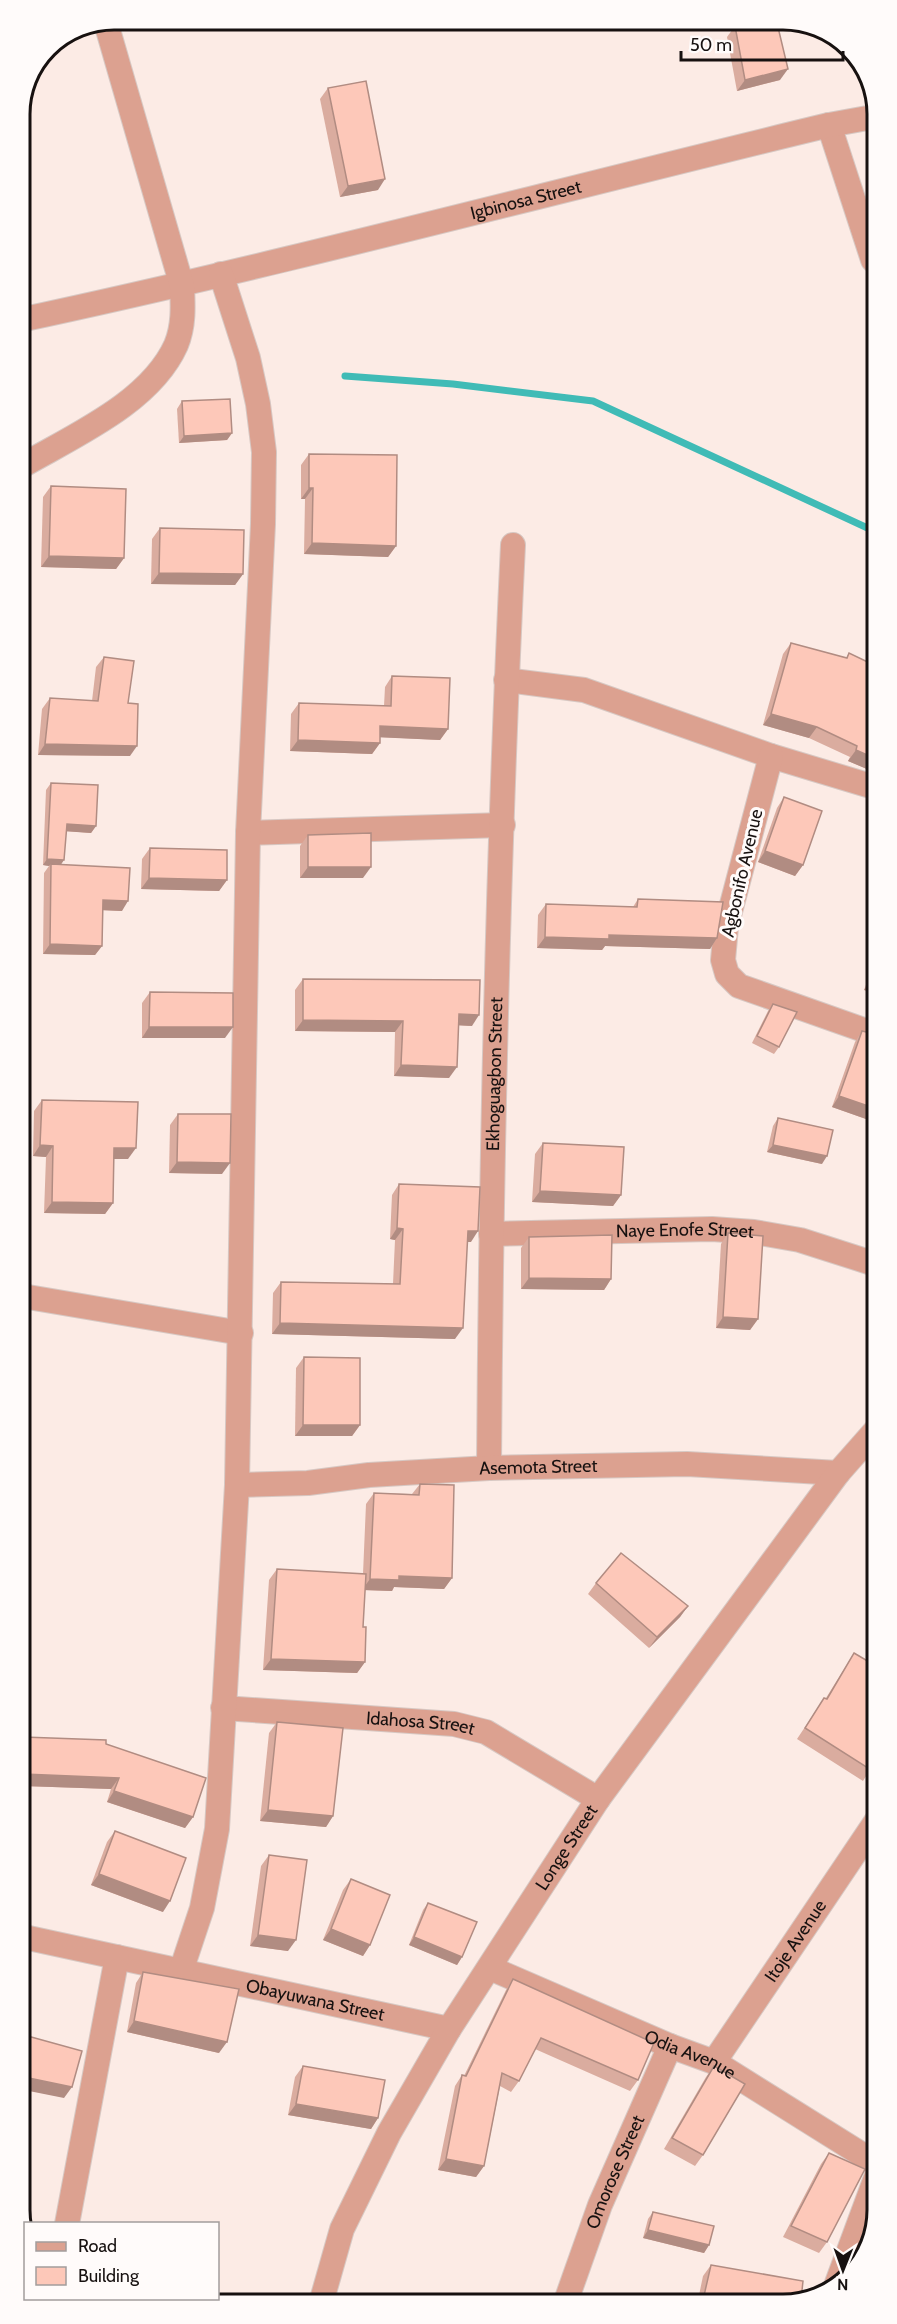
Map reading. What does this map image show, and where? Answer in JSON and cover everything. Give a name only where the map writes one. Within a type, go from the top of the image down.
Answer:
[{"type":"street","points":[[30,461],[122,406],[144,389],[176,345],[183,318],[182,286],[108,31]]},
{"type":"street","name":"Igbinosa Street","points":[[30,318],[182,286],[220,274],[829,125],[867,118]]},
{"type":"street","points":[[829,125],[867,242]]},
{"type":"street","points":[[181,1971],[202,1908],[218,1829],[237,1485],[248,833],[263,524],[264,452],[248,358],[220,274]]},
{"type":"street","name":"Ekhoguagbon Street","points":[[489,1468],[491,1234],[504,825],[506,680],[513,545]]},
{"type":"street","points":[[506,680],[584,690],[771,756],[867,786]]},
{"type":"street","name":"Agbonifo Avenue","points":[[771,756],[726,927],[723,960],[727,974],[739,986],[867,1031]]},
{"type":"street","points":[[248,833],[504,825]]},
{"type":"street","name":"Naye Enofe Street","points":[[491,1234],[712,1229],[754,1232],[800,1240],[867,1261]]},
{"type":"street","points":[[30,1297],[241,1333]]},
{"type":"street","name":"Longe Street","points":[[324,2294],[342,2229],[389,2133],[450,2029],[598,1799],[838,1473],[867,1440]]},
{"type":"street","name":"Asemota Street","points":[[237,1485],[308,1483],[369,1475],[489,1468],[687,1464],[838,1473]]},
{"type":"street","name":"Idahosa Street","points":[[223,1708],[454,1724],[486,1732],[598,1799]]},
{"type":"street","name":"Itoje Avenue","points":[[714,2062],[867,1835]]},
{"type":"street","name":"Obayuwana Street","points":[[30,1938],[450,2029]]},
{"type":"street","points":[[67,2222],[117,1957]]},
{"type":"street","name":"Odia Avenue","points":[[490,1968],[670,2046],[714,2062],[867,2158]]},
{"type":"street","name":"Omorose Street","points":[[568,2294],[600,2205],[670,2046]]},
{"type":"street","points":[[842,2269],[867,2202]]},
{"type":"building","points":[[736,30],[779,30],[788,69],[745,80]]},
{"type":"building","points":[[366,81],[385,179],[348,186],[328,88]]},
{"type":"building","points":[[230,399],[232,433],[184,436],[182,401]]},
{"type":"building","points":[[309,454],[397,455],[396,546],[312,543],[313,488],[309,488]]},
{"type":"building","points":[[51,486],[126,489],[124,558],[49,556]]},
{"type":"building","points":[[160,528],[244,530],[243,574],[159,573]]},
{"type":"building","points":[[791,643],[847,658],[849,653],[867,662],[867,755],[856,750],[857,746],[817,727],[771,714]]},
{"type":"building","points":[[104,657],[134,661],[128,703],[138,704],[137,746],[45,744],[50,698],[98,701]]},
{"type":"building","points":[[392,676],[450,678],[448,729],[380,726],[380,743],[298,740],[299,703],[391,706]]},
{"type":"building","points":[[51,783],[98,785],[96,826],[67,824],[64,860],[47,859]]},
{"type":"building","points":[[784,797],[822,811],[803,865],[765,851]]},
{"type":"building","points":[[371,833],[371,867],[308,867],[308,835]]},
{"type":"building","points":[[150,848],[227,850],[227,880],[149,878]]},
{"type":"building","points":[[51,864],[130,868],[128,901],[103,900],[102,946],[50,944]]},
{"type":"building","points":[[638,899],[723,902],[717,938],[609,935],[609,939],[545,937],[546,904],[637,907]]},
{"type":"building","points":[[303,979],[480,980],[479,1015],[459,1014],[457,1067],[401,1065],[403,1021],[303,1020]]},
{"type":"building","points":[[150,992],[233,993],[233,1027],[149,1027]]},
{"type":"building","points":[[773,1004],[797,1012],[779,1047],[757,1036]]},
{"type":"building","points":[[862,1031],[867,1032],[867,1106],[839,1096]]},
{"type":"building","points":[[42,1100],[138,1102],[136,1148],[114,1148],[113,1203],[52,1202],[53,1146],[40,1145]]},
{"type":"building","points":[[178,1114],[231,1114],[230,1163],[177,1162]]},
{"type":"building","points":[[778,1118],[833,1130],[827,1156],[773,1145]]},
{"type":"building","points":[[543,1143],[624,1147],[621,1195],[540,1191]]},
{"type":"building","points":[[399,1184],[480,1187],[478,1231],[468,1231],[463,1328],[280,1323],[281,1282],[400,1284],[403,1229],[397,1228]]},
{"type":"building","points":[[728,1233],[763,1236],[758,1319],[723,1317]]},
{"type":"building","points":[[612,1235],[611,1279],[529,1278],[529,1237]]},
{"type":"building","points":[[304,1357],[360,1358],[360,1425],[303,1425]]},
{"type":"building","points":[[420,1484],[454,1485],[452,1578],[399,1576],[399,1580],[370,1579],[374,1493],[419,1495]]},
{"type":"building","points":[[621,1553],[688,1606],[657,1637],[596,1583]]},
{"type":"building","points":[[277,1569],[366,1574],[363,1627],[366,1627],[365,1662],[271,1659]]},
{"type":"building","points":[[854,1653],[867,1661],[867,1767],[805,1728],[824,1698],[827,1699]]},
{"type":"building","points":[[277,1722],[343,1728],[333,1816],[268,1810]]},
{"type":"building","points":[[30,1737],[106,1740],[106,1744],[206,1778],[193,1817],[114,1791],[119,1778],[30,1774]]},
{"type":"building","points":[[115,1831],[186,1858],[170,1901],[99,1874]]},
{"type":"building","points":[[269,1855],[307,1860],[296,1940],[258,1935]]},
{"type":"building","points":[[351,1879],[390,1895],[370,1945],[331,1929]]},
{"type":"building","points":[[428,1903],[477,1922],[462,1957],[414,1937]]},
{"type":"building","points":[[143,1972],[239,1989],[227,2042],[134,2021]]},
{"type":"building","points":[[513,1979],[654,2043],[638,2080],[541,2038],[519,2081],[502,2073],[484,2166],[446,2159],[462,2075],[466,2076]]},
{"type":"building","points":[[30,2037],[82,2051],[72,2087],[30,2078]]},
{"type":"building","points":[[303,2066],[385,2080],[378,2118],[296,2104]]},
{"type":"building","points":[[714,2066],[745,2084],[703,2155],[672,2138]]},
{"type":"building","points":[[829,2153],[865,2169],[827,2242],[791,2226]]},
{"type":"building","points":[[653,2212],[714,2226],[709,2245],[648,2230]]},
{"type":"building","points":[[711,2265],[803,2281],[802,2292],[794,2293],[704,2294]]},
{"type":"waterway","points":[[345,376],[453,384],[593,401],[867,528]]}]
